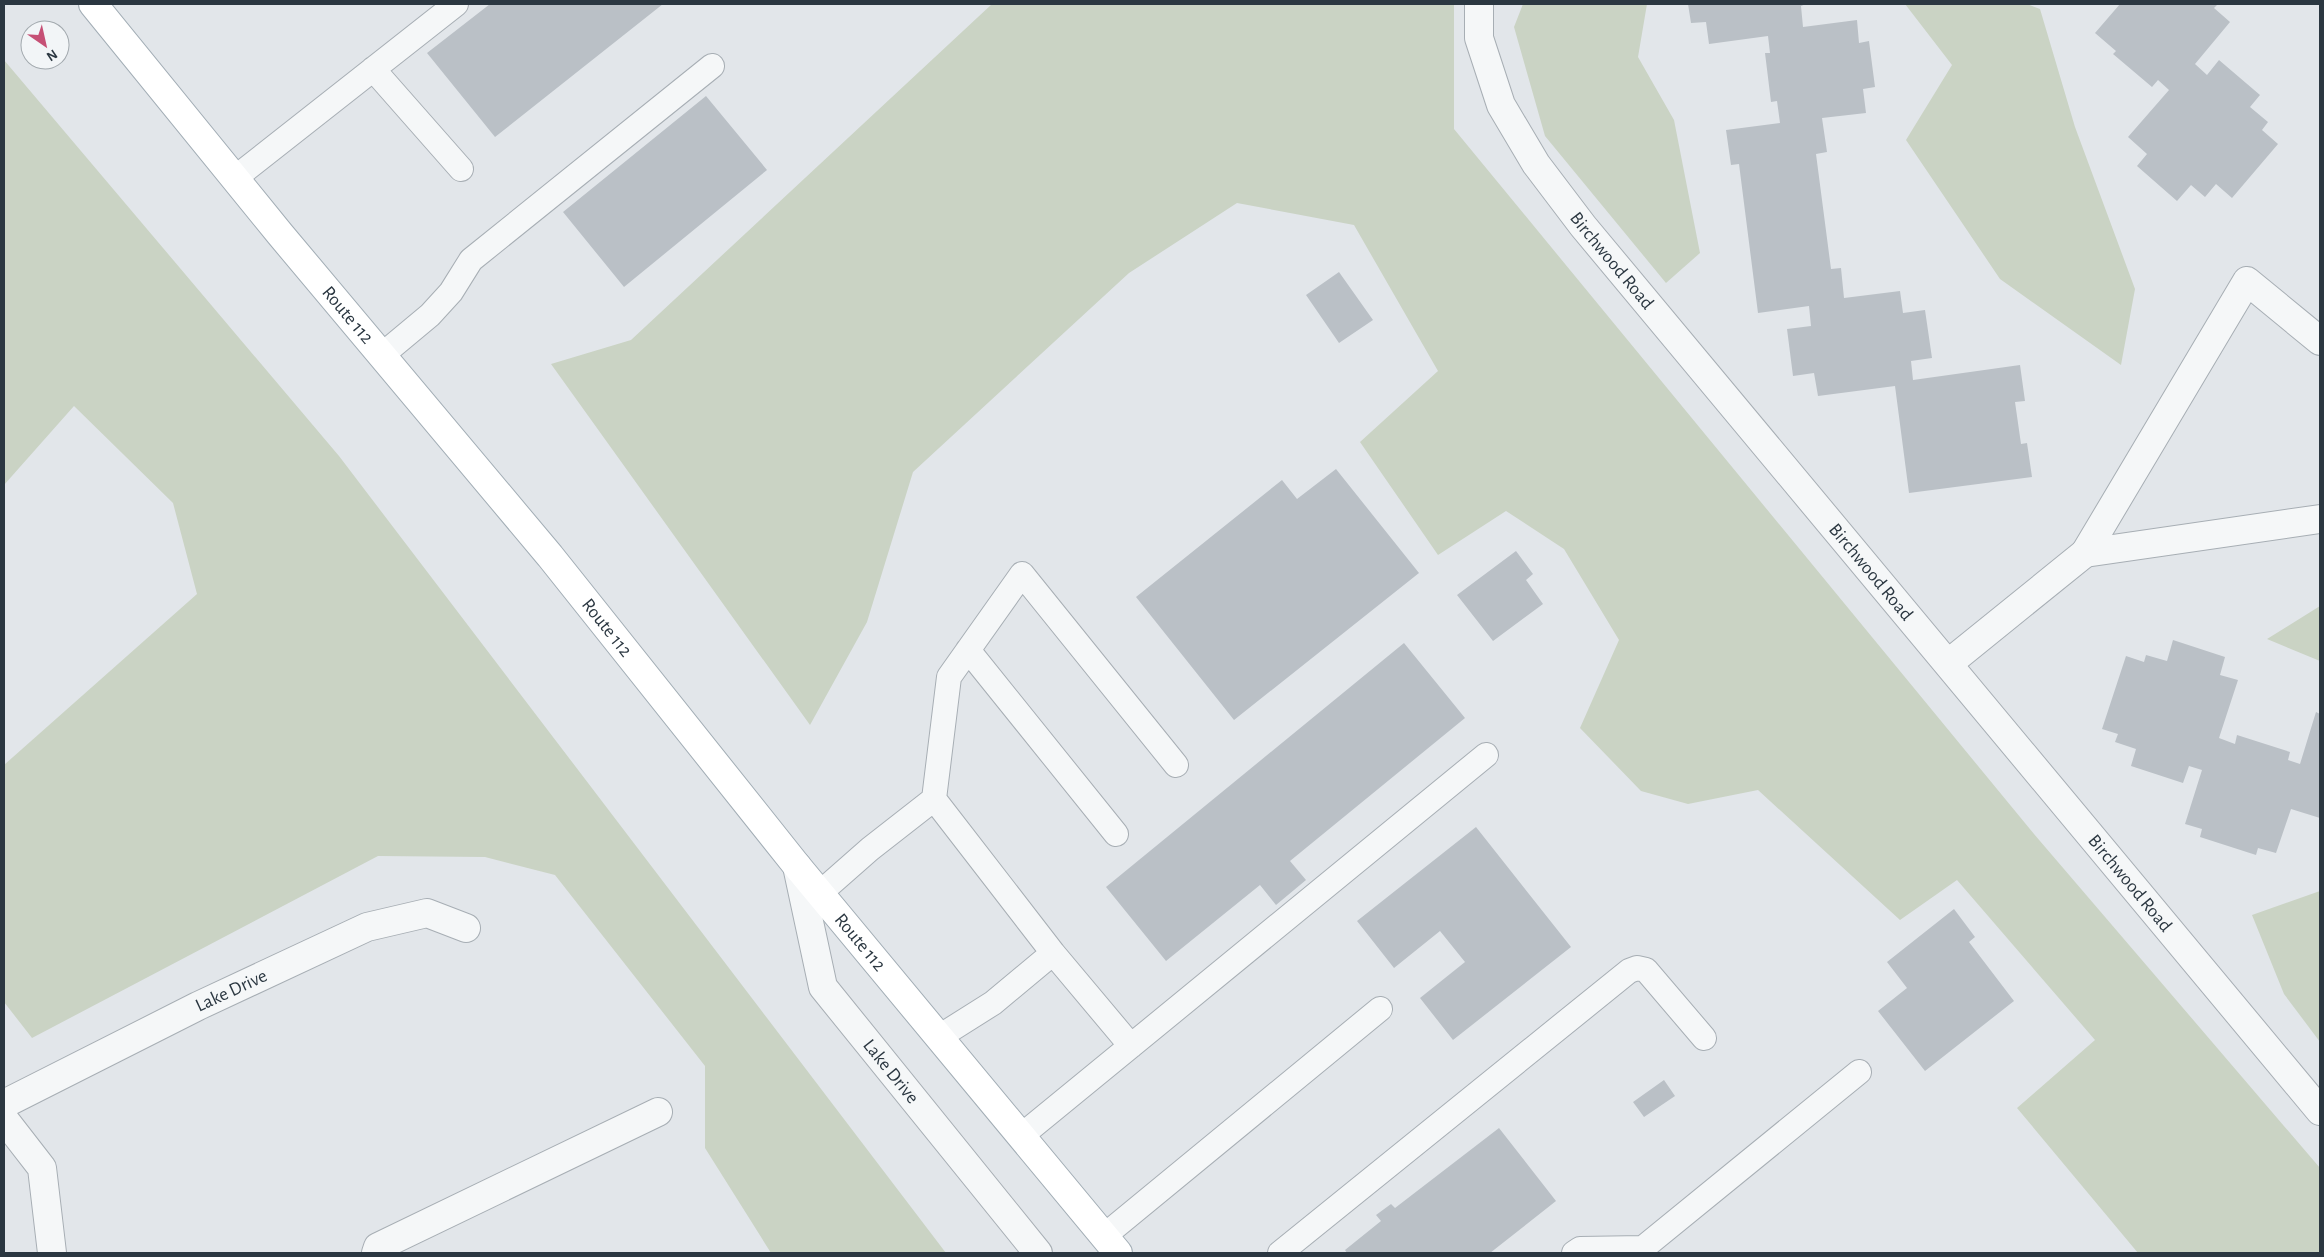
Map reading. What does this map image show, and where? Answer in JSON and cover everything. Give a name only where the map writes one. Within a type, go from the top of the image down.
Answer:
[{"type":"main road","name":"Route 112","points":[[93,4],[234,178],[550,556],[797,866],[1111,1244]]},
{"type":"street","name":"Birchwood Road","points":[[1479,4],[1479,38],[1501,104],[1536,164],[1583,226],[1949,663],[2320,1111]]},
{"type":"street","points":[[1949,663],[2085,553],[2247,281],[2320,341]]},
{"type":"street","points":[[2085,553],[2320,519]]},
{"type":"street","name":"Lake Drive","points":[[797,866],[823,987],[1038,1253]]},
{"type":"street","name":"Lake Drive","points":[[4,1104],[198,1006],[367,927],[427,913],[466,928]]},
{"type":"street","points":[[376,1253],[378,1247],[658,1112]]},
{"type":"street","points":[[4,1120],[42,1168],[52,1253]]},
{"type":"lane","points":[[234,178],[456,4]]},
{"type":"lane","points":[[382,355],[430,315],[451,292],[471,260],[712,66]]},
{"type":"lane","points":[[373,69],[461,169]]},
{"type":"lane","points":[[1131,1046],[1053,952],[934,799],[949,677],[1022,574],[1176,765]]},
{"type":"lane","points":[[968,650],[1116,834]]},
{"type":"lane","points":[[1021,1136],[1486,755]]},
{"type":"lane","points":[[820,894],[870,849],[934,799]]},
{"type":"lane","points":[[939,1037],[993,1004],[1053,952]]},
{"type":"lane","points":[[1280,1253],[1629,971],[1638,968],[1646,970],[1704,1038]]},
{"type":"lane","points":[[1111,1244],[1380,1008]]},
{"type":"lane","points":[[1574,1253],[1580,1249],[1643,1248],[1859,1072]]},
{"type":"green space","points":[[992,4],[1454,4],[1454,129],[2034,834],[2320,1168],[2320,1253],[2138,1253],[2017,1108],[2095,1040],[1957,880],[1900,920],[1758,790],[1688,804],[1641,791],[1580,728],[1619,640],[1564,549],[1506,511],[1438,555],[1360,442],[1438,371],[1354,225],[1237,203],[1129,273],[913,472],[867,622],[810,725],[551,364],[631,340]]},
{"type":"green space","points":[[1523,4],[1647,4],[1638,57],[1674,120],[1700,253],[1666,283],[1545,136],[1514,27]]},
{"type":"green space","points":[[1905,4],[2027,4],[2040,9],[2075,127],[2135,289],[2121,365],[2000,279],[1906,140],[1952,65]]},
{"type":"green space","points":[[4,60],[339,456],[946,1253],[771,1253],[705,1148],[705,1066],[555,875],[485,857],[378,856],[32,1038],[4,1002],[4,765],[197,594],[173,503],[74,406],[4,485]]},
{"type":"green space","points":[[2320,606],[2320,661],[2267,639]]},
{"type":"green space","points":[[2320,891],[2320,1042],[2284,994],[2252,915]]},
{"type":"building","points":[[490,4],[663,4],[495,137],[427,53]]},
{"type":"building","points":[[1688,4],[1806,4],[1801,6],[1803,27],[1857,20],[1859,43],[1869,41],[1875,87],[1863,89],[1866,113],[1822,118],[1827,152],[1816,154],[1831,269],[1841,268],[1844,298],[1900,291],[1903,313],[1925,310],[1932,358],[1911,361],[1913,380],[2020,365],[2025,401],[2015,402],[2021,444],[2027,443],[2032,477],[1909,493],[1895,386],[1818,396],[1814,373],[1793,376],[1787,329],[1811,326],[1809,306],[1758,313],[1739,164],[1731,165],[1726,130],[1780,123],[1777,101],[1771,102],[1765,53],[1770,53],[1768,36],[1709,44],[1706,22],[1691,23]]},
{"type":"building","points":[[2120,4],[2218,4],[2214,8],[2230,22],[2195,64],[2207,75],[2219,60],[2260,95],[2250,107],[2268,122],[2262,130],[2278,144],[2232,198],[2216,184],[2205,197],[2191,185],[2177,201],[2137,166],[2147,154],[2128,137],[2169,90],[2158,80],[2152,87],[2113,54],[2116,51],[2095,33]]},
{"type":"building","points":[[706,96],[767,170],[624,287],[563,212]]},
{"type":"building","points":[[1339,272],[1373,320],[1339,343],[1306,295]]},
{"type":"building","points":[[1336,469],[1419,573],[1234,720],[1136,597],[1282,480],[1297,499]]},
{"type":"building","points":[[1516,551],[1533,574],[1526,580],[1543,604],[1493,641],[1457,595]]},
{"type":"building","points":[[2173,640],[2225,657],[2220,675],[2238,680],[2219,738],[2235,744],[2237,735],[2290,752],[2288,760],[2300,764],[2316,712],[2320,714],[2320,818],[2291,809],[2276,853],[2258,848],[2256,855],[2200,837],[2202,829],[2185,824],[2202,770],[2189,766],[2183,783],[2131,766],[2136,749],[2115,742],[2118,734],[2102,729],[2126,656],[2144,662],[2146,655],[2167,661]]},
{"type":"building","points":[[1404,643],[1465,718],[1290,861],[1306,880],[1276,905],[1260,885],[1166,961],[1106,887]]},
{"type":"building","points":[[1476,827],[1571,947],[1453,1040],[1420,998],[1465,962],[1440,931],[1394,968],[1357,921]]},
{"type":"building","points":[[1954,909],[1975,937],[1969,942],[2014,1001],[1925,1071],[1878,1011],[1907,988],[1887,962]]},
{"type":"building","points":[[1664,1080],[1675,1096],[1644,1117],[1633,1102]]},
{"type":"building","points":[[1499,1128],[1556,1201],[1490,1253],[1347,1253],[1345,1250],[1381,1221],[1376,1215],[1391,1204],[1395,1208]]}]
